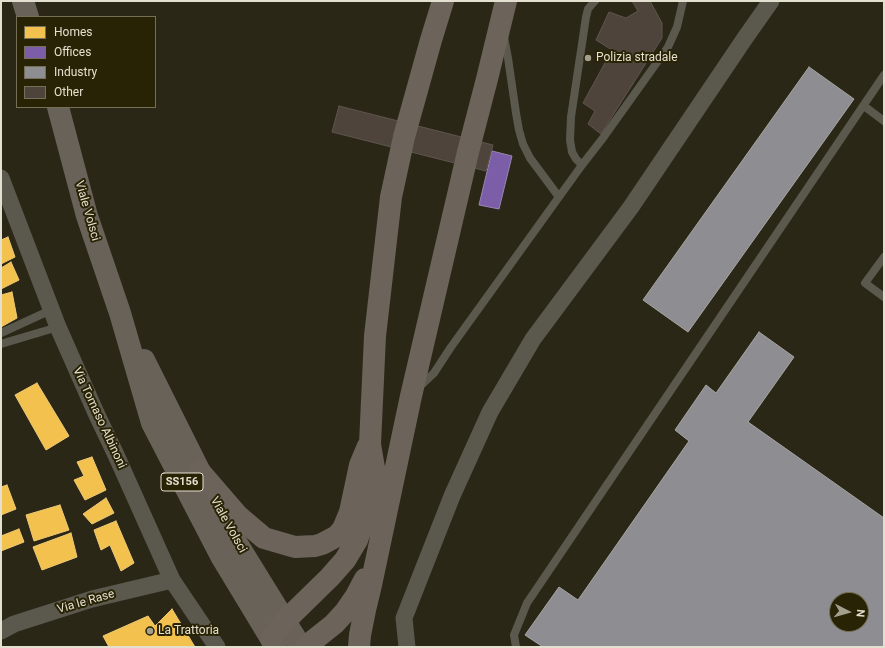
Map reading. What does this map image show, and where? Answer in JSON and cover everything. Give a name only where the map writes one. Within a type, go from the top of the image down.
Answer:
[{"type":"highway","points":[[274,643],[285,620],[330,577],[345,560],[357,540],[372,493],[374,468],[370,444],[375,336],[391,197],[404,137],[443,1]]},
{"type":"highway","points":[[360,647],[360,635],[365,610],[411,396],[468,152],[503,11]]},
{"type":"highway","points":[[200,472],[238,516],[264,538],[295,547],[315,546],[337,536],[343,529],[350,512],[360,465],[370,444]]},
{"type":"highway","points":[[305,647],[334,624],[346,612],[356,596],[379,546]]},
{"type":"main road","points":[[23,1],[28,16]]},
{"type":"main road","name":"Viale Volsci","points":[[58,108],[87,216],[120,313],[152,423],[221,556],[274,643]]},
{"type":"main road","name":"Viale Volsci","points":[[120,313],[230,532],[301,647]]},
{"type":"street","points":[[407,647],[404,618],[452,496],[490,412],[533,339],[632,207],[740,44],[771,1]]},
{"type":"street","name":"Via Tomaso Albinoni","points":[[1,178],[58,327],[172,580],[217,647]]},
{"type":"street","name":"Via le Rase","points":[[1,631],[14,624],[92,599],[172,580]]},
{"type":"lane","points":[[582,165],[572,152],[570,140],[571,117],[586,17],[588,9],[595,1]]},
{"type":"lane","points":[[411,396],[434,373],[451,347],[668,47],[677,27],[683,1]]},
{"type":"lane","points":[[503,11],[516,113],[523,144],[530,158],[559,197]]},
{"type":"lane","points":[[516,647],[514,635],[527,603],[884,75]]},
{"type":"lane","points":[[864,106],[884,120]]},
{"type":"lane","points":[[884,257],[865,284],[884,297]]},
{"type":"lane","points":[[1,334],[51,310]]},
{"type":"lane","points":[[1,344],[58,327]]},
{"type":"building: Homes","points":[[8,237],[15,257],[1,264],[1,240]]},
{"type":"building: Homes","points":[[11,262],[19,280],[1,289],[1,268]]},
{"type":"building: Homes","points":[[12,292],[17,318],[1,327],[1,295]]},
{"type":"building: Homes","points":[[37,383],[69,436],[46,450],[15,395]]},
{"type":"building: Homes","points":[[92,457],[106,490],[85,500],[74,480],[84,476],[77,462]]},
{"type":"building: Homes","points":[[7,485],[16,509],[1,515],[1,487]]},
{"type":"building: Homes","points":[[106,498],[114,513],[92,524],[83,514]]},
{"type":"building: Homes","points":[[60,505],[69,530],[34,541],[26,515]]},
{"type":"building: Homes","points":[[116,521],[134,563],[121,571],[110,545],[101,550],[94,530]]},
{"type":"building: Homes","points":[[19,529],[24,542],[1,551],[1,536]]},
{"type":"building: Homes","points":[[71,533],[77,557],[42,570],[33,547]]},
{"type":"building: Homes","name":"La Trattoria","points":[[172,609],[195,647],[109,647],[103,636],[148,616],[155,626]]},
{"type":"building: Offices","points":[[492,151],[512,156],[499,209],[479,205]]},
{"type":"building: Industry","points":[[809,67],[854,99],[688,332],[643,300]]},
{"type":"building: Industry","points":[[759,332],[794,357],[748,422],[884,518],[884,647],[543,647],[525,635],[559,587],[578,600],[689,441],[675,430],[706,385],[716,393]]},
{"type":"building: Other","points":[[632,1],[650,1],[662,23],[662,38],[601,134],[588,124],[595,111],[583,103],[612,50],[596,40],[609,12],[626,18],[638,11]]},
{"type":"building: Other","points":[[339,106],[493,145],[486,171],[332,132]]},
{"type":"place","name":"Polizia stradale","points":[[588,58]]},
{"type":"place","name":"La Trattoria","points":[[150,631]]}]
